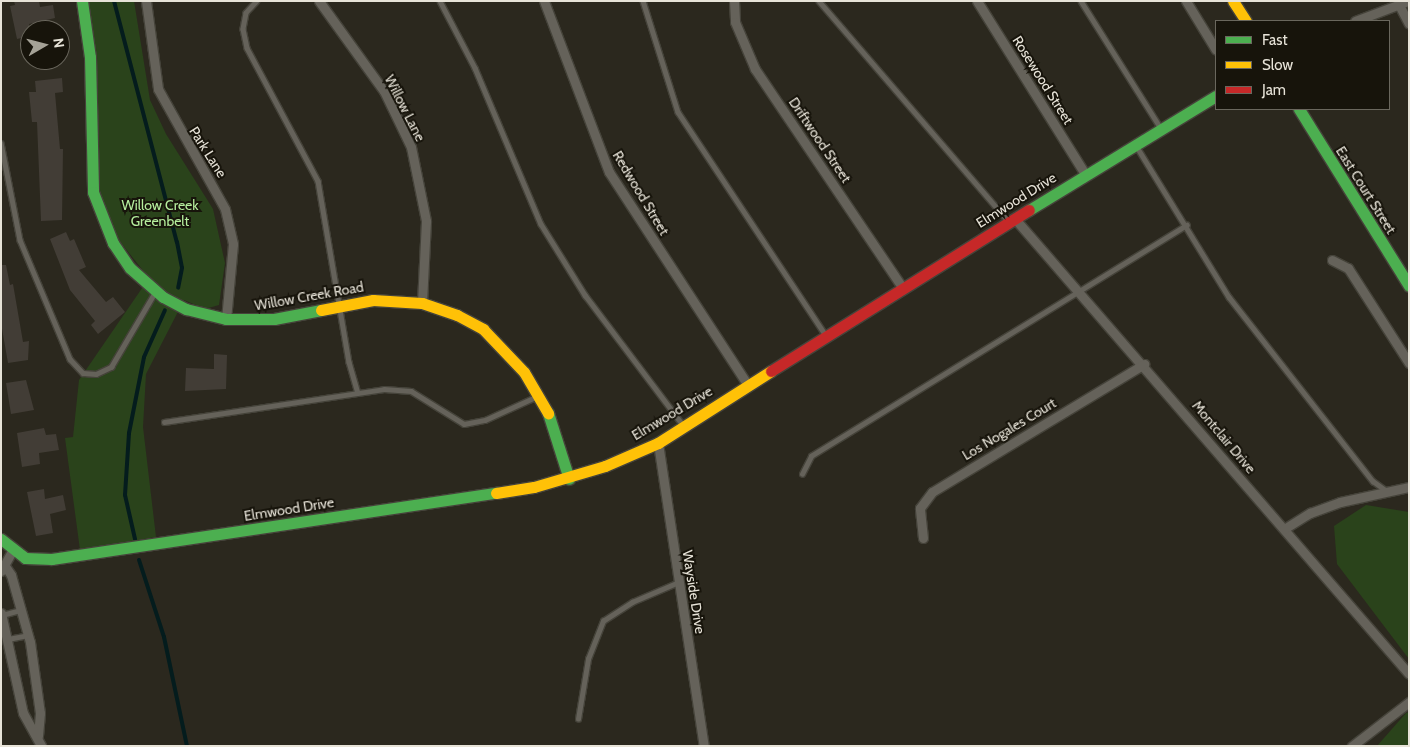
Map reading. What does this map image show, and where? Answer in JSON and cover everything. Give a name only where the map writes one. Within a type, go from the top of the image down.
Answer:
[{"type":"street","name":"Willow Creek Road","points":[[82,1],[90,57],[93,192],[113,243],[130,268],[155,292],[186,309],[226,319],[274,320],[373,300],[422,303],[483,329],[504,347],[539,395],[550,417],[569,479]]},
{"type":"street","name":"Park Lane","points":[[146,1],[158,89],[225,210],[233,244],[226,319]]},
{"type":"street","name":"Willow Lane","points":[[319,1],[384,91],[411,147],[426,221],[422,303]]},
{"type":"street","name":"Redwood Street","points":[[544,1],[609,172],[747,384]]},
{"type":"street","name":"Driftwood Street","points":[[734,1],[736,22],[755,69],[902,287]]},
{"type":"street","name":"Rosewood Street","points":[[977,1],[1085,174]]},
{"type":"street","points":[[1186,1],[1215,48]]},
{"type":"street","points":[[1233,1],[1245,20]]},
{"type":"street","points":[[1358,20],[1404,3],[1409,24]]},
{"type":"street","name":"Elmwood Drive","points":[[12,551],[33,560],[52,559],[569,479],[658,443],[825,334],[1215,97]]},
{"type":"street","name":"East Court Street","points":[[1299,110],[1409,286]]},
{"type":"street","name":"Montclair Drive","points":[[1013,221],[1144,364],[1409,674]]},
{"type":"street","points":[[1332,260],[1348,268],[1409,363]]},
{"type":"street","name":"Los Nogales Court","points":[[923,538],[920,508],[932,492],[1144,364]]},
{"type":"street","name":"Wayside Drive","points":[[658,443],[704,746]]},
{"type":"street","points":[[1284,529],[1325,507],[1409,487]]},
{"type":"street","points":[[1,539],[12,551],[3,569],[21,610],[28,635],[40,713],[38,736]]},
{"type":"street","points":[[1,614],[23,712],[38,736],[41,746]]},
{"type":"street","points":[[1352,746],[1409,702]]},
{"type":"lane","points":[[256,1],[246,12],[243,29],[248,48],[318,180],[342,305],[349,362],[358,393]]},
{"type":"lane","points":[[440,1],[475,68],[541,224],[584,295],[684,426]]},
{"type":"lane","points":[[643,1],[678,112],[825,334]]},
{"type":"lane","points":[[819,1],[1013,221]]},
{"type":"lane","points":[[1081,1],[1161,128]]},
{"type":"lane","points":[[1,143],[20,240],[70,359],[83,373],[96,374],[111,367],[123,352],[155,292]]},
{"type":"lane","points":[[1135,144],[1187,225],[1229,297],[1373,481],[1388,492]]},
{"type":"lane","points":[[802,474],[811,456],[1078,290],[1187,225]]},
{"type":"lane","points":[[164,422],[358,393],[411,391],[464,424],[485,420],[539,395]]},
{"type":"lane","points":[[578,719],[588,659],[603,621],[640,598],[679,582]]},
{"type":"lane","points":[[1,614],[21,610]]},
{"type":"lane","points":[[8,639],[28,635]]},
{"type":"green space","name":"Willow Creek Greenbelt","points":[[88,1],[134,1],[150,100],[166,134],[213,209],[225,263],[219,305],[205,309],[184,300],[146,374],[143,427],[156,537],[80,550],[65,438],[73,437],[79,380],[149,278],[113,233],[100,193],[97,76]]},
{"type":"green space","points":[[1366,505],[1409,512],[1409,659],[1337,564],[1334,526]]},
{"type":"green space","points":[[1409,712],[1409,746],[1377,746],[1406,713]]},
{"type":"building","points":[[14,1],[39,1],[40,7],[53,5],[55,18],[46,20],[20,20],[20,38],[17,39],[10,6],[15,5]]},
{"type":"building","points":[[62,78],[63,92],[55,93],[60,149],[63,149],[62,220],[41,221],[37,122],[32,122],[29,92],[36,92],[35,81]]},
{"type":"building","points":[[66,232],[70,241],[74,239],[86,267],[79,270],[106,302],[113,297],[125,312],[98,334],[91,325],[95,321],[70,290],[50,239]]},
{"type":"building","points":[[1,265],[6,265],[10,285],[13,284],[23,342],[29,341],[28,360],[8,363],[1,323]]},
{"type":"building","points":[[214,354],[227,355],[226,389],[185,391],[186,368],[214,369]]},
{"type":"building","points":[[26,380],[34,410],[11,414],[6,383]]},
{"type":"building","points":[[44,428],[46,435],[56,434],[59,450],[39,453],[40,464],[22,467],[17,433]]},
{"type":"building","points":[[44,489],[45,499],[63,495],[66,510],[50,514],[53,533],[36,536],[27,492]]},
{"type":"waterway","points":[[114,1],[177,242],[182,268],[178,288]]},
{"type":"waterway","points":[[135,539],[125,495],[129,433],[144,357],[165,310]]},
{"type":"waterway","points":[[139,560],[164,637],[187,746]]},
{"type":"traffic: fast","points":[[82,1],[90,57],[93,192],[113,243],[130,268],[163,297],[186,309],[226,319],[274,319],[321,310]]},
{"type":"traffic: fast","points":[[1029,210],[1215,97]]},
{"type":"traffic: fast","points":[[1300,110],[1409,286]]},
{"type":"traffic: fast","points":[[548,413],[569,479]]},
{"type":"traffic: fast","points":[[1,539],[25,558],[52,559],[496,493]]},
{"type":"traffic: slow","points":[[1233,1],[1245,20]]},
{"type":"traffic: slow","points":[[321,310],[373,300],[422,303],[457,315],[483,329],[524,372],[548,413]]},
{"type":"traffic: slow","points":[[496,493],[534,487],[605,466],[658,443],[771,371]]},
{"type":"traffic: jam","points":[[771,371],[1029,210]]}]
